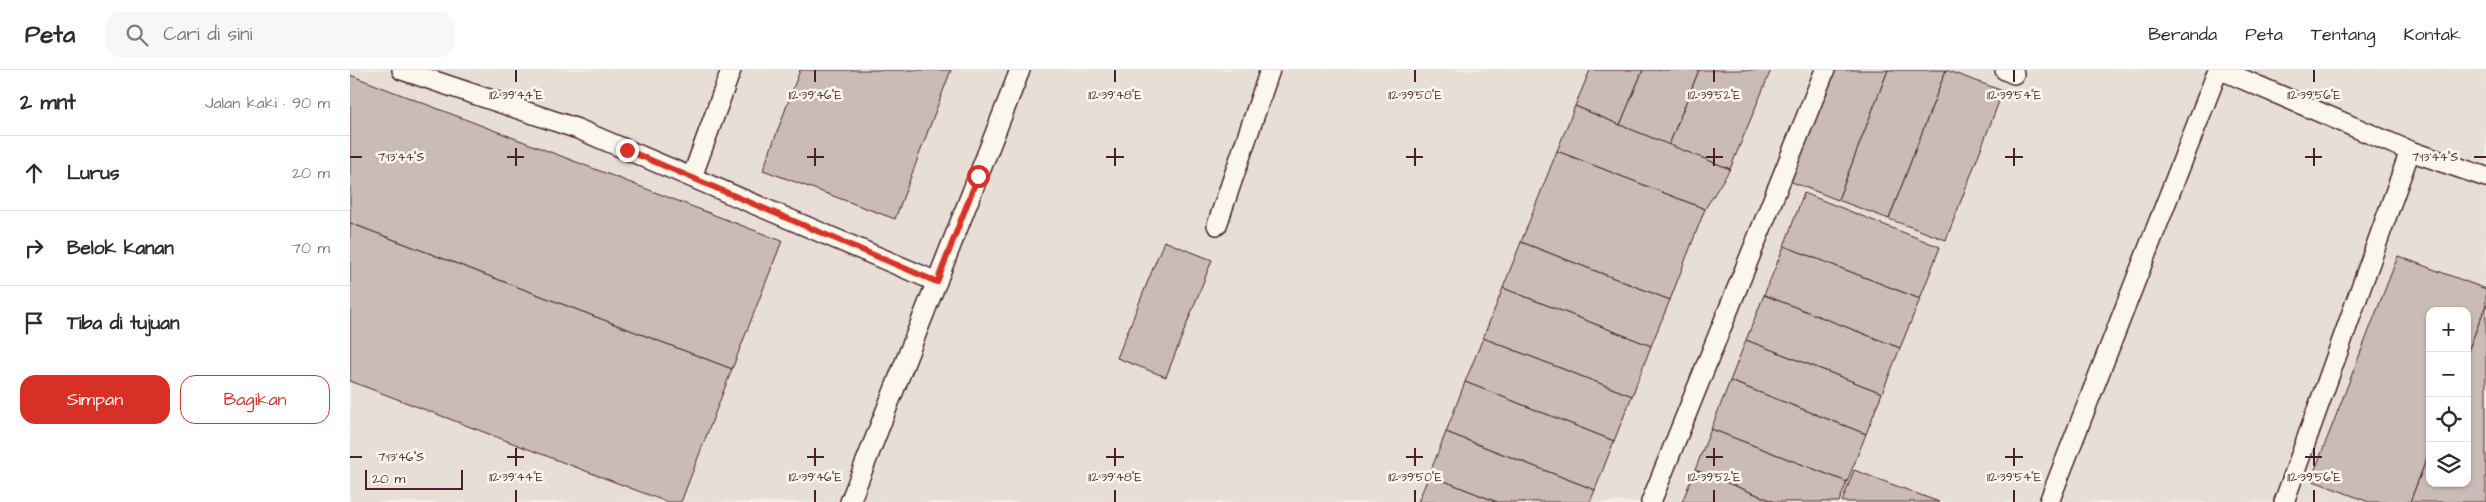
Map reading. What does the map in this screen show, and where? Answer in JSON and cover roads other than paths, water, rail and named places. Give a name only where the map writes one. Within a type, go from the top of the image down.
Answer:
[{"type":"lane","points":[[402,70],[578,129],[937,282]]},
{"type":"lane","points":[[692,177],[731,70]]},
{"type":"lane","points":[[850,502],[1020,70]]},
{"type":"lane","points":[[1217,224],[1270,70]]},
{"type":"lane","points":[[1651,502],[1825,70]]},
{"type":"lane","points":[[2049,502],[2219,70],[2410,150],[2486,177]]},
{"type":"lane","points":[[2284,502],[2410,150]]}]
